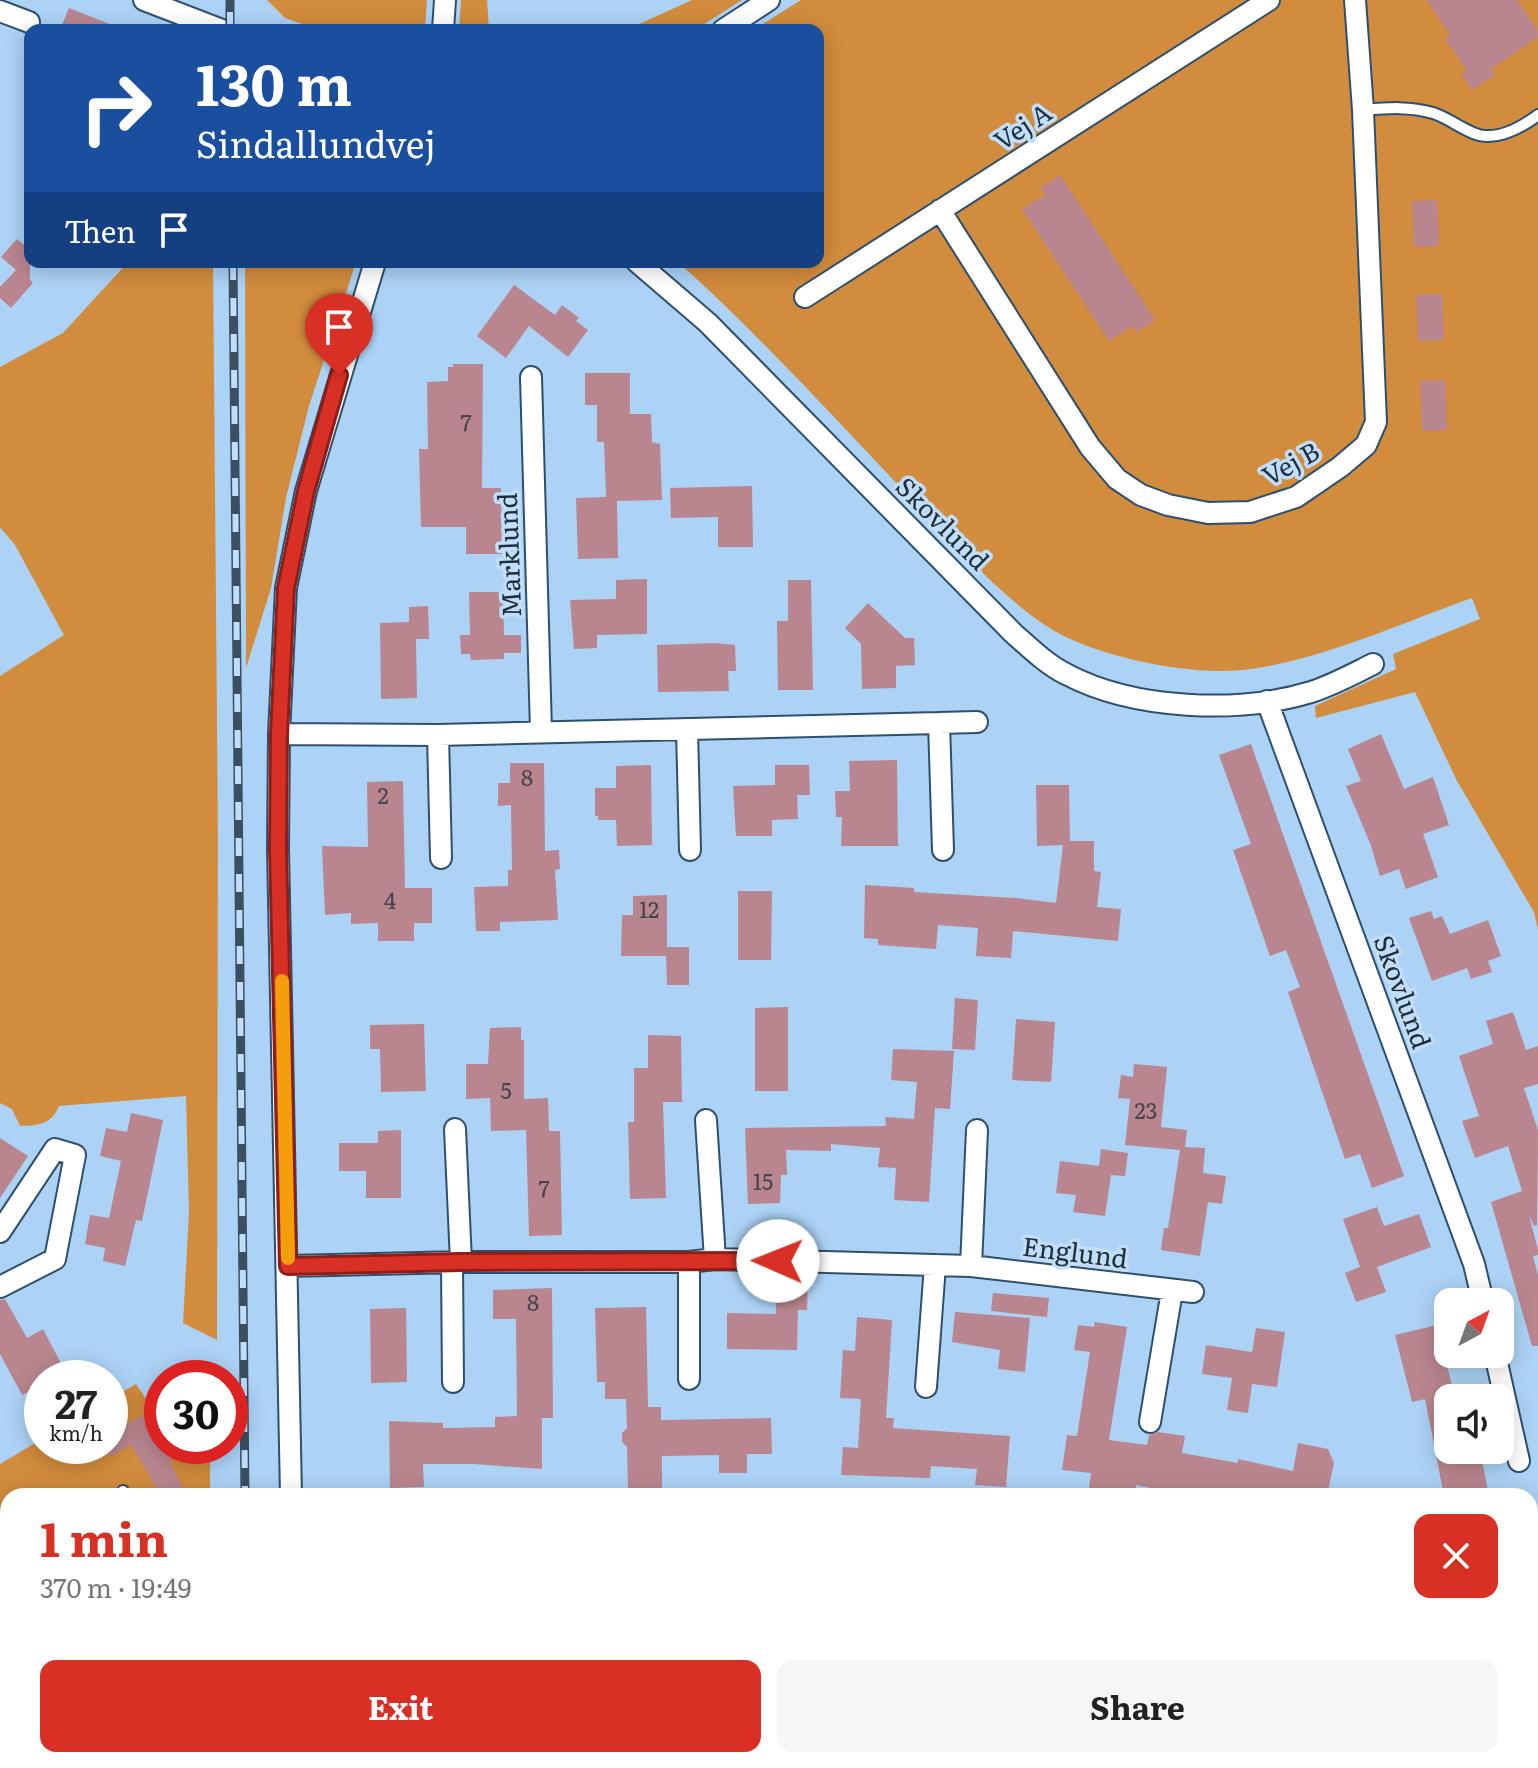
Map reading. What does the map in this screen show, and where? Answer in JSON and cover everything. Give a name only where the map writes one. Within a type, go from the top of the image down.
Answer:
[{"type":"street","points":[[144,0],[206,24]]},
{"type":"street","points":[[443,24],[445,0]]},
{"type":"street","points":[[732,24],[769,0]]},
{"type":"street","name":"Vej A","points":[[805,297],[1269,0]]},
{"type":"street","name":"Vej B","points":[[940,210],[1090,447],[1117,479],[1141,495],[1168,505],[1208,513],[1250,512],[1296,497],[1366,445],[1376,422],[1363,110],[1355,0]]},
{"type":"street","points":[[0,11],[29,22]]},
{"type":"street","points":[[291,1488],[278,849],[279,734],[286,588],[306,491],[373,268]]},
{"type":"street","name":"Skovlund","points":[[644,268],[708,323],[1002,622],[1043,659],[1066,674],[1117,694],[1217,706],[1267,701],[1324,687],[1373,664]]},
{"type":"street","name":"Marklund","points":[[531,377],[541,731]]},
{"type":"street","name":"Skovlund","points":[[1267,701],[1474,1264],[1480,1288]]},
{"type":"street","points":[[279,734],[438,735],[977,722]]},
{"type":"street","points":[[939,723],[943,850]]},
{"type":"street","points":[[687,729],[690,850]]},
{"type":"street","points":[[438,735],[441,858]]},
{"type":"street","points":[[706,1120],[715,1259]]},
{"type":"street","points":[[453,1382],[455,1129]]},
{"type":"street","points":[[971,1266],[977,1130]]},
{"type":"street","points":[[0,1232],[55,1149],[75,1155],[55,1259],[0,1287]]},
{"type":"street","name":"Englund","points":[[288,1266],[689,1262],[715,1259],[971,1266],[1193,1292]]},
{"type":"street","points":[[689,1262],[689,1379]]},
{"type":"street","points":[[926,1387],[935,1265]]},
{"type":"street","points":[[1150,1422],[1172,1291]]},
{"type":"street","points":[[1498,1368],[1519,1461]]},
{"type":"lane","points":[[1363,110],[1400,107],[1433,113],[1479,135],[1495,135],[1521,128],[1538,115]]},
{"type":"shaded area","points":[[267,0],[427,0],[425,24],[302,24],[285,18]]},
{"type":"shaded area","points":[[461,0],[487,0],[489,24],[459,24]]},
{"type":"shaded area","points":[[692,0],[742,0],[704,24],[639,24]]},
{"type":"shaded area","points":[[801,0],[1538,0],[1538,930],[1534,912],[1457,781],[1415,692],[1316,718],[1315,706],[1396,669],[1393,654],[1480,619],[1472,598],[1349,644],[1253,669],[1182,669],[1112,654],[1070,639],[1035,618],[985,575],[773,353],[684,268],[824,268],[824,24],[763,24]]},
{"type":"shaded area","points":[[123,268],[213,268],[218,837],[217,1340],[183,1323],[189,1213],[186,1096],[59,1106],[44,1123],[20,1126],[12,1109],[0,1103],[0,676],[64,635],[15,545],[0,527],[0,367],[63,333]]},
{"type":"shaded area","points":[[245,268],[354,268],[309,406],[286,498],[271,588],[246,668]]},
{"type":"shaded area","points":[[136,1384],[144,1396],[144,1464],[210,1464],[210,1488],[0,1488],[0,1464],[24,1450],[24,1464],[128,1464],[128,1389]]},
{"type":"building","points":[[1427,0],[1517,0],[1538,31],[1538,37],[1491,69],[1495,75],[1472,90],[1461,74],[1467,71],[1445,39],[1450,35]]},
{"type":"building","points":[[69,8],[109,24],[62,24]]},
{"type":"building","points":[[1060,175],[1155,320],[1137,332],[1132,326],[1109,341],[1022,209],[1045,195],[1040,188]]},
{"type":"building","points":[[1437,200],[1439,246],[1414,247],[1412,201]]},
{"type":"building","points":[[17,239],[24,245],[24,268],[30,268],[33,283],[11,308],[0,298],[0,287],[16,270],[1,257]]},
{"type":"building","points":[[514,285],[555,315],[562,305],[579,318],[576,321],[588,330],[568,357],[529,326],[506,358],[477,336]]},
{"type":"building","points":[[1442,294],[1444,340],[1418,341],[1416,295]]},
{"type":"building","points":[[453,364],[483,364],[482,488],[501,488],[502,554],[466,554],[466,527],[421,527],[419,449],[428,449],[427,382],[448,381],[448,367],[453,367]]},
{"type":"building","points":[[585,373],[630,373],[630,414],[651,414],[652,442],[660,444],[662,500],[617,501],[618,558],[578,559],[576,498],[606,497],[604,442],[597,442],[597,405],[585,405]]},
{"type":"building","points":[[1445,380],[1447,430],[1422,431],[1420,381]]},
{"type":"building","points":[[752,486],[753,547],[718,547],[718,517],[671,518],[670,488]]},
{"type":"building","points":[[647,579],[647,634],[597,635],[597,648],[574,649],[570,600],[616,599],[616,580]]},
{"type":"building","points":[[788,580],[811,580],[813,690],[778,690],[777,621],[788,621]]},
{"type":"building","points":[[469,592],[503,592],[504,635],[521,635],[521,653],[504,653],[504,659],[471,660],[470,654],[461,654],[460,635],[470,635]]},
{"type":"building","points":[[868,603],[905,638],[914,638],[915,665],[896,666],[896,688],[862,689],[861,644],[845,628]]},
{"type":"building","points":[[428,606],[429,639],[416,639],[417,698],[381,699],[380,623],[409,622],[409,607]]},
{"type":"building","points":[[657,645],[735,645],[736,671],[728,671],[729,691],[658,692]]},
{"type":"building","points":[[1381,734],[1404,789],[1433,777],[1449,825],[1423,834],[1438,877],[1406,889],[1399,869],[1380,876],[1346,786],[1361,781],[1348,749]]},
{"type":"building","points":[[1251,744],[1404,1176],[1372,1188],[1360,1154],[1345,1159],[1288,992],[1300,987],[1286,950],[1270,956],[1233,850],[1251,844],[1219,755]]},
{"type":"building","points":[[897,760],[898,846],[841,846],[842,817],[836,817],[835,791],[850,791],[849,761]]},
{"type":"building","points":[[510,763],[544,763],[545,851],[559,850],[560,869],[555,870],[558,920],[500,922],[500,931],[476,931],[474,887],[508,886],[508,870],[512,870],[511,805],[498,806],[498,783],[510,783]]},
{"type":"building","points":[[651,765],[652,845],[617,846],[616,820],[598,820],[595,816],[595,788],[616,788],[616,766]]},
{"type":"building","points":[[775,765],[809,765],[810,795],[797,795],[798,819],[772,820],[772,836],[736,836],[733,786],[775,785]]},
{"type":"building","points":[[403,781],[405,888],[432,888],[432,923],[414,923],[414,941],[378,941],[378,923],[351,924],[351,913],[325,915],[322,846],[368,847],[367,782]]},
{"type":"building","points":[[1036,785],[1069,785],[1070,841],[1094,841],[1094,871],[1101,872],[1097,907],[1121,909],[1118,941],[1013,931],[1011,958],[976,956],[978,928],[938,925],[936,949],[878,945],[878,939],[864,938],[865,885],[1056,903],[1063,845],[1037,846]]},
{"type":"building","points":[[738,891],[772,891],[771,960],[738,960]]},
{"type":"building","points":[[667,895],[667,947],[689,947],[689,985],[667,985],[666,956],[621,956],[622,915],[633,915],[633,896]]},
{"type":"building","points":[[1431,911],[1434,919],[1442,916],[1450,934],[1488,920],[1501,956],[1488,961],[1492,972],[1471,979],[1467,968],[1432,981],[1409,918]]},
{"type":"building","points":[[955,998],[978,1000],[975,1050],[952,1049]]},
{"type":"building","points":[[788,1007],[788,1091],[755,1091],[755,1008]]},
{"type":"building","points":[[1513,1012],[1526,1050],[1538,1046],[1538,1084],[1524,1088],[1538,1130],[1537,1225],[1534,1226],[1529,1215],[1538,1250],[1538,1255],[1533,1256],[1538,1276],[1538,1346],[1532,1346],[1491,1202],[1522,1191],[1508,1146],[1475,1158],[1462,1121],[1479,1116],[1459,1056],[1493,1044],[1486,1021]]},
{"type":"building","points":[[1016,1019],[1055,1022],[1051,1082],[1012,1080]]},
{"type":"building","points":[[424,1024],[426,1091],[381,1092],[380,1049],[370,1049],[370,1025]]},
{"type":"building","points":[[521,1027],[521,1040],[524,1040],[524,1099],[548,1098],[549,1131],[560,1131],[562,1235],[529,1236],[526,1130],[491,1131],[490,1098],[466,1099],[466,1064],[488,1064],[490,1028]]},
{"type":"building","points":[[648,1035],[681,1036],[682,1102],[663,1102],[666,1198],[630,1199],[628,1122],[634,1122],[634,1068],[648,1068]]},
{"type":"building","points":[[893,1049],[954,1051],[950,1109],[935,1108],[929,1202],[894,1200],[896,1168],[878,1167],[880,1148],[831,1144],[831,1151],[786,1150],[787,1175],[781,1175],[780,1203],[748,1204],[745,1128],[886,1126],[885,1117],[914,1119],[917,1082],[891,1080]]},
{"type":"building","points":[[1134,1064],[1167,1067],[1161,1127],[1187,1130],[1185,1147],[1205,1148],[1203,1173],[1226,1176],[1222,1204],[1208,1202],[1200,1256],[1161,1250],[1164,1228],[1168,1228],[1180,1150],[1125,1145],[1130,1099],[1118,1098],[1121,1075],[1133,1077]]},
{"type":"building","points":[[131,1113],[163,1120],[142,1221],[136,1220],[125,1266],[103,1261],[105,1248],[85,1244],[90,1215],[109,1218],[121,1161],[100,1156],[106,1128],[127,1132]]},
{"type":"building","points":[[401,1130],[401,1198],[366,1198],[366,1171],[339,1171],[339,1143],[378,1143],[378,1131]]},
{"type":"building","points":[[0,1138],[28,1156],[0,1198]]},
{"type":"building","points":[[1101,1149],[1128,1153],[1125,1176],[1111,1175],[1105,1216],[1073,1212],[1076,1195],[1056,1193],[1060,1161],[1099,1166]]},
{"type":"building","points":[[1377,1207],[1384,1226],[1419,1214],[1431,1247],[1377,1267],[1386,1292],[1356,1302],[1345,1273],[1360,1267],[1343,1219]]},
{"type":"building","points":[[776,1280],[808,1280],[807,1310],[798,1310],[797,1350],[727,1349],[727,1313],[776,1314]]},
{"type":"building","points":[[552,1288],[553,1418],[542,1418],[542,1469],[423,1464],[424,1487],[390,1488],[389,1421],[443,1423],[443,1428],[495,1427],[495,1417],[517,1416],[516,1319],[493,1319],[493,1290]]},
{"type":"building","points":[[993,1293],[1049,1298],[1047,1317],[991,1311]]},
{"type":"building","points":[[5,1299],[27,1338],[43,1329],[59,1360],[24,1360],[22,1395],[0,1354],[0,1300]]},
{"type":"building","points":[[646,1307],[648,1407],[661,1407],[661,1420],[771,1418],[772,1454],[747,1454],[747,1473],[719,1473],[719,1455],[662,1456],[662,1488],[628,1488],[627,1447],[622,1442],[622,1433],[627,1428],[626,1399],[605,1399],[605,1382],[597,1382],[595,1308]]},
{"type":"building","points":[[406,1308],[407,1382],[371,1383],[370,1309]]},
{"type":"building","points":[[955,1312],[1030,1318],[1025,1372],[998,1369],[1000,1350],[952,1342]]},
{"type":"building","points":[[857,1317],[892,1320],[886,1418],[894,1418],[893,1428],[1010,1436],[1006,1487],[975,1485],[977,1469],[931,1466],[930,1478],[841,1475],[843,1447],[858,1448],[861,1399],[840,1398],[843,1350],[855,1351]]},
{"type":"building","points":[[1095,1322],[1127,1327],[1109,1440],[1147,1445],[1149,1435],[1158,1432],[1185,1436],[1182,1453],[1238,1463],[1238,1459],[1293,1471],[1298,1443],[1328,1449],[1334,1463],[1329,1488],[1151,1488],[1136,1485],[1136,1488],[1089,1488],[1091,1473],[1062,1470],[1067,1435],[1077,1436],[1090,1352],[1074,1350],[1078,1325],[1094,1327]]},
{"type":"building","points":[[1434,1326],[1434,1368],[1448,1368],[1452,1384],[1434,1384],[1434,1445],[1425,1399],[1412,1402],[1395,1335]]},
{"type":"building","points":[[1256,1328],[1285,1332],[1277,1387],[1252,1384],[1248,1413],[1227,1410],[1232,1378],[1202,1374],[1206,1345],[1252,1352]]},
{"type":"building","points":[[144,1415],[144,1464],[171,1464],[183,1488],[156,1488],[131,1445],[128,1447],[128,1423]]},
{"type":"building","points":[[1438,1464],[1483,1464],[1487,1488],[1442,1488]]},
{"type":"railway","points":[[230,0],[230,24]]},
{"type":"railway","points":[[233,268],[245,1488]]},
{"type":"slow traffic","points":[[282,981],[288,1258]]},
{"type":"route","points":[[339,375],[306,491],[286,588],[279,734],[278,849],[288,1266],[689,1262],[715,1259],[778,1261]]}]
